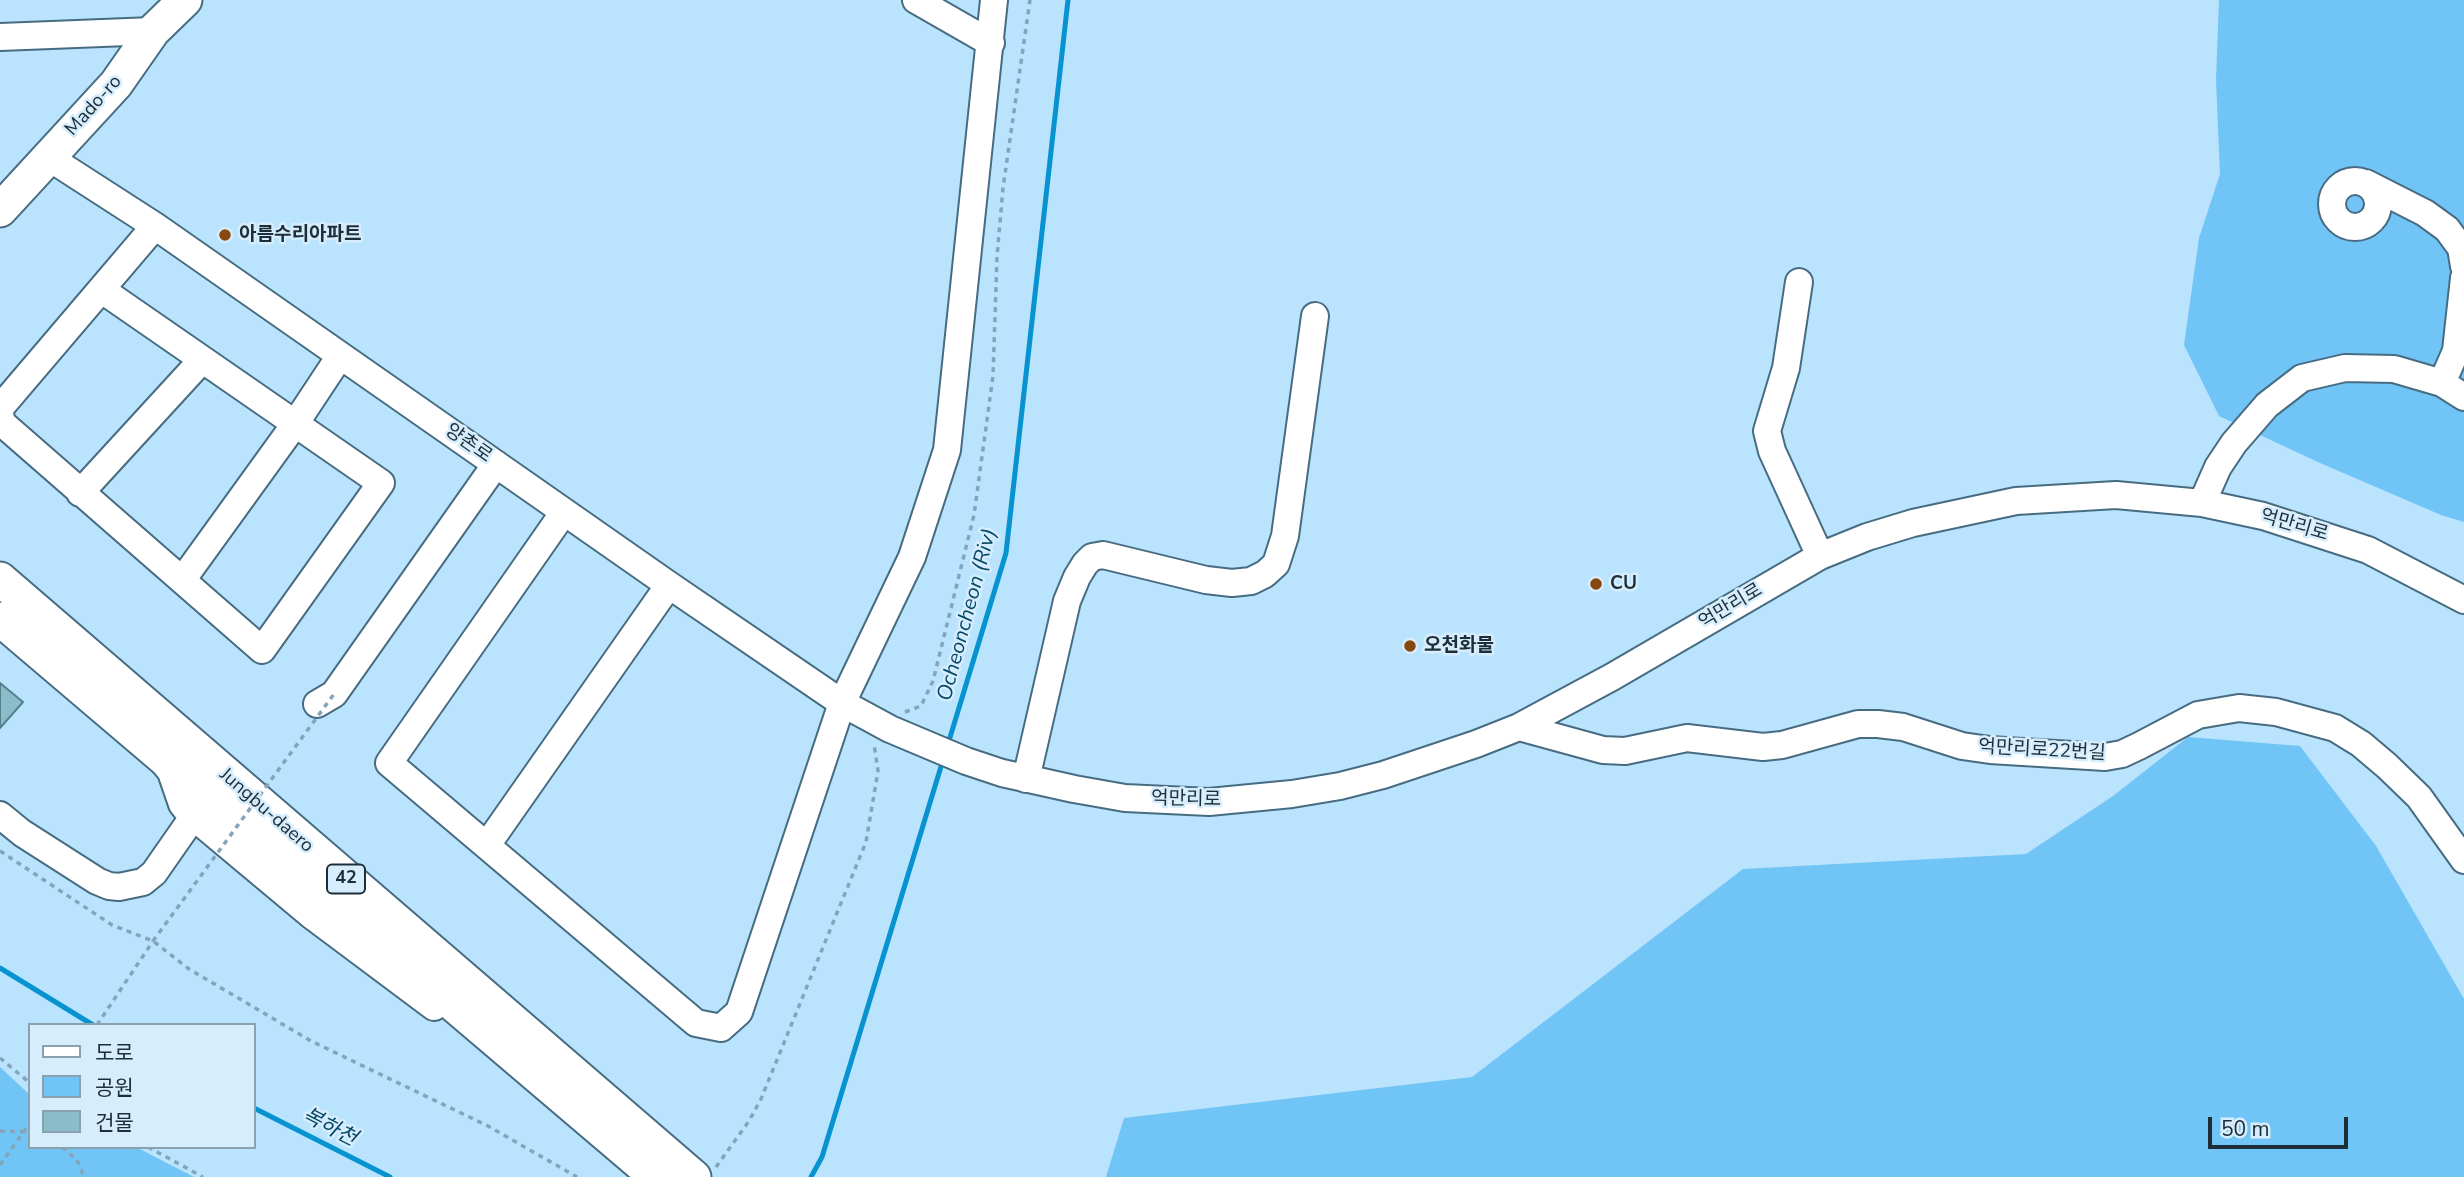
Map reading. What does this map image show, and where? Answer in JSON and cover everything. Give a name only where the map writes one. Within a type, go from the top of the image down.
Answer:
[{"type":"main road","name":"Mado-ro","points":[[0,210],[116,84],[153,31],[185,0]]},
{"type":"main road","name":"Jungbu-daero","points":[[0,579],[694,1177]]},
{"type":"main road","name":"Jungbu-daero","points":[[0,619],[656,1177]]},
{"type":"street","points":[[916,0],[990,43]]},
{"type":"street","points":[[564,512],[389,763],[696,1023],[721,1028],[739,1012],[842,703],[912,556],[947,450],[994,0]]},
{"type":"street","points":[[0,37],[153,31]]},
{"type":"street","name":"양촌로","points":[[48,157],[155,226],[842,703],[890,729]]},
{"type":"street","points":[[2410,207],[2357,227],[2349,227],[2336,218],[2332,206],[2333,195],[2343,184],[2351,181],[2366,183],[2425,214],[2447,229],[2461,248],[2464,266]]},
{"type":"street","points":[[2366,183],[2376,194],[2378,201],[2378,209],[2370,222]]},
{"type":"street","points":[[0,408],[155,226]]},
{"type":"street","points":[[2202,503],[2218,467],[2234,443],[2267,405],[2302,378],[2345,368],[2394,369],[2453,390],[2464,278]]},
{"type":"street","points":[[1799,282],[1786,368],[1767,431],[1772,451],[1820,556]]},
{"type":"street","points":[[0,414],[2,423],[262,650],[381,483],[102,290]]},
{"type":"street","points":[[1014,776],[1067,601],[1077,578],[1092,557],[1103,555],[1206,580],[1232,583],[1251,581],[1276,564],[1285,536],[1315,316]]},
{"type":"street","points":[[183,579],[341,356]]},
{"type":"street","points":[[80,493],[201,360]]},
{"type":"street","points":[[325,699],[495,464]]},
{"type":"street","name":"억만리로","points":[[890,729],[937,750],[1014,776],[1125,798],[1247,800],[1340,786],[1383,775],[1519,727],[1612,677],[1820,556],[1867,537],[1913,523],[2017,501],[2116,495],[2202,503],[2276,520],[2368,550],[2464,600]]},
{"type":"street","points":[[486,845],[669,585]]},
{"type":"street","name":"억만리로22번길","points":[[1519,727],[1603,750],[1625,751],[1687,738],[1763,747],[1782,745],[1858,724],[1878,724],[1903,727],[1962,746],[2105,757],[2122,754],[2198,715],[2239,708],[2276,712],[2335,729],[2361,744],[2419,797],[2464,860]]},
{"type":"street","points":[[153,750],[171,772],[182,804],[193,817],[311,915],[397,980],[440,1012],[528,1067]]},
{"type":"street","points":[[0,815],[22,833],[97,881],[119,887],[142,882],[154,873],[193,817]]},
{"type":"path","points":[[98,1023],[153,941],[325,699]]},
{"type":"path","points":[[0,851],[112,925],[153,941],[189,970],[311,1041],[488,1126],[577,1177]]},
{"type":"path","points":[[0,1058],[28,1081]]},
{"type":"path","points":[[0,1131],[27,1132]]},
{"type":"path","points":[[0,1166],[27,1132]]},
{"type":"path","points":[[64,1149],[77,1160],[84,1177]]},
{"type":"path","points":[[152,1149],[203,1177]]},
{"type":"green space","points":[[2219,0],[2464,0],[2464,522],[2441,515],[2320,463],[2219,416],[2184,345],[2199,238],[2220,174],[2216,80]]},
{"type":"green space","points":[[2188,737],[2300,746],[2376,846],[2464,999],[2464,1177],[1106,1177],[1124,1118],[1472,1077],[1743,869],[2026,854],[2113,796]]},
{"type":"green space","points":[[0,1067],[28,1093],[28,1149],[140,1149],[194,1177],[0,1177]]},
{"type":"building","points":[[0,683],[23,702],[0,728]]},
{"type":"waterway","name":"Ocheoncheon (Riv)","points":[[948,744],[1006,553],[1068,0]]},
{"type":"waterway","name":"Ocheoncheon (Riv)","points":[[811,1177],[822,1157],[943,760]]},
{"type":"waterway","name":"복하천","points":[[0,968],[90,1023]]},
{"type":"waterway","name":"복하천","points":[[256,1109],[390,1177]]},
{"type":"place","name":"아름수리아파트","points":[[225,235]]},
{"type":"place","name":"CU","points":[[1596,584]]},
{"type":"place","name":"오천화물","points":[[1410,646]]}]
